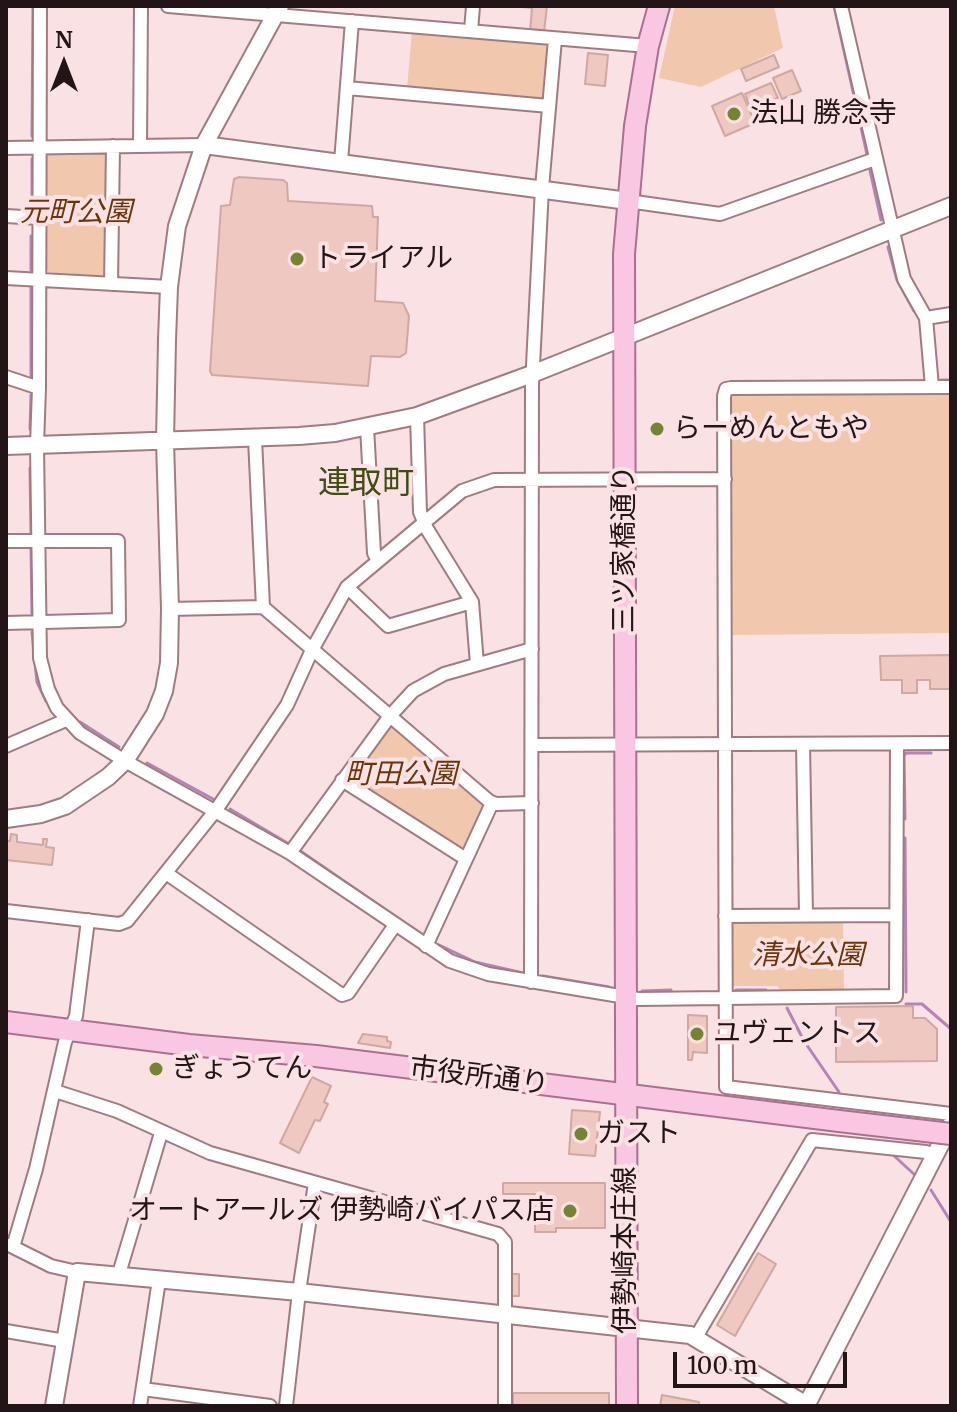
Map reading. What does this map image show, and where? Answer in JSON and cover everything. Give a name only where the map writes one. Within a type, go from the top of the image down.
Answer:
[{"type":"main road","name":"三ツ家橋通り","points":[[625,1095],[624,337],[628,201],[635,126],[648,46],[659,6]]},
{"type":"main road","name":"市役所通り","points":[[6,1022],[951,1134]]},
{"type":"main road","name":"伊勢崎本庄線","points":[[625,1095],[627,1406]]},
{"type":"street","points":[[40,6],[37,445],[40,658],[48,689],[66,720],[80,733],[290,853],[426,946],[467,969],[626,998],[896,996],[897,744]]},
{"type":"street","points":[[140,145],[141,6]]},
{"type":"street","points":[[168,6],[278,10],[352,21],[648,46]]},
{"type":"street","points":[[471,31],[473,6]]},
{"type":"street","points":[[841,6],[904,279],[926,318],[932,387]]},
{"type":"street","points":[[6,819],[41,814],[65,806],[86,794],[125,761],[155,714],[164,691],[169,663],[170,609],[165,441],[169,287],[177,226],[204,145],[278,10]]},
{"type":"street","points":[[341,162],[352,21]]},
{"type":"street","points":[[531,982],[532,374],[542,188],[555,39]]},
{"type":"street","points":[[347,88],[549,106]]},
{"type":"street","points":[[6,148],[204,145],[720,214],[875,159]]},
{"type":"street","points":[[111,284],[113,146]]},
{"type":"street","points":[[6,446],[255,439],[335,433],[417,416],[532,374],[951,206]]},
{"type":"street","points":[[6,216],[39,218]]},
{"type":"street","points":[[6,278],[169,287]]},
{"type":"street","points":[[926,318],[951,314]]},
{"type":"street","points":[[6,377],[39,388]]},
{"type":"street","points":[[951,387],[726,389],[725,479],[726,1087],[951,1114]]},
{"type":"street","points":[[417,416],[420,512],[423,522],[472,602],[477,664]]},
{"type":"street","points":[[367,427],[374,553],[378,561]]},
{"type":"street","points":[[255,439],[263,607]]},
{"type":"street","points":[[6,911],[124,923],[216,810],[287,705],[312,650],[347,587],[423,522],[471,486],[494,480],[725,479]]},
{"type":"street","points":[[6,541],[118,541],[119,620],[6,623]]},
{"type":"street","points":[[347,587],[388,626],[472,602]]},
{"type":"street","points":[[170,609],[263,607],[492,803],[532,803]]},
{"type":"street","points":[[290,853],[407,696],[423,683],[532,649]]},
{"type":"street","points":[[6,746],[66,720]]},
{"type":"street","points":[[533,745],[951,743]]},
{"type":"street","points":[[803,744],[806,915]]},
{"type":"street","points":[[342,780],[466,859]]},
{"type":"street","points":[[426,946],[492,803]]},
{"type":"street","points":[[166,873],[342,995],[348,993],[395,925]]},
{"type":"street","points":[[725,916],[896,915]]},
{"type":"street","points":[[88,920],[78,1004],[65,1042],[36,1169],[10,1245],[51,1266],[118,1277],[299,1292],[696,1337],[807,1406],[951,1124]]},
{"type":"street","points":[[55,1091],[117,1111],[210,1153],[498,1234],[505,1242],[505,1406]]},
{"type":"street","points":[[118,1277],[161,1133]]},
{"type":"street","points":[[696,1337],[812,1140],[910,1150],[936,1156]]},
{"type":"street","points":[[286,1406],[315,1183]]},
{"type":"street","points":[[54,1406],[77,1272]]},
{"type":"street","points":[[140,1406],[159,1280]]},
{"type":"street","points":[[6,1331],[65,1341]]},
{"type":"street","points":[[143,1389],[270,1406]]},
{"type":"green space","points":[[675,6],[774,6],[783,48],[701,87],[659,78]]},
{"type":"green space","points":[[412,31],[544,44],[548,48],[546,95],[540,99],[407,88]]},
{"type":"green space","name":"元町公園","points":[[49,154],[107,156],[106,273],[102,276],[49,272],[45,269],[46,157]]},
{"type":"green space","points":[[735,394],[951,394],[951,633],[731,635],[731,397]]},
{"type":"green space","name":"町田公園","points":[[393,726],[482,803],[483,810],[465,849],[460,849],[353,782],[353,777],[387,727]]},
{"type":"green space","name":"清水公園","points":[[734,922],[843,922],[844,993],[782,992],[777,986],[731,986],[731,926]]},
{"type":"building","points":[[513,6],[547,6],[544,32],[530,31],[532,8]]},
{"type":"building","points":[[588,53],[608,55],[605,86],[585,84]]},
{"type":"building","points":[[774,55],[779,67],[746,81],[741,69]]},
{"type":"building","points":[[792,70],[801,91],[782,99],[773,78]]},
{"type":"building","points":[[771,83],[778,98],[751,109],[745,94]]},
{"type":"building","name":"法山 勝念寺","points":[[742,93],[755,123],[725,136],[712,106]]},
{"type":"building","name":"トライアル","points":[[234,179],[283,180],[287,183],[288,201],[372,206],[373,217],[378,217],[375,301],[403,303],[409,316],[406,353],[400,357],[371,356],[368,386],[212,375],[221,206],[230,205]]},
{"type":"building","points":[[951,655],[951,689],[930,689],[930,680],[917,680],[917,693],[902,693],[902,680],[881,680],[880,656]]},
{"type":"building","points":[[11,834],[17,835],[17,842],[43,845],[43,839],[47,839],[46,847],[54,848],[52,865],[6,860],[6,841],[10,841]]},
{"type":"building","points":[[913,1006],[913,1018],[925,1018],[937,1029],[937,1061],[836,1062],[836,1007]]},
{"type":"building","name":"ユヴェントス","points":[[688,1015],[707,1016],[707,1053],[693,1052],[692,1060],[688,1060]]},
{"type":"building","points":[[363,1034],[387,1037],[387,1041],[391,1042],[390,1048],[358,1043]]},
{"type":"building","points":[[312,1077],[331,1086],[324,1102],[328,1104],[320,1121],[315,1120],[299,1153],[280,1143]]},
{"type":"building","points":[[572,1110],[600,1112],[595,1156],[569,1154]]},
{"type":"building","name":"オートアールズ 伊勢崎バイパス店","points":[[503,1183],[605,1183],[605,1228],[556,1228],[556,1232],[535,1232],[535,1194],[503,1194]]},
{"type":"building","points":[[758,1253],[776,1264],[735,1336],[717,1325]]},
{"type":"building","points":[[511,1274],[519,1274],[519,1296],[511,1296]]},
{"type":"building","points":[[513,1393],[609,1393],[609,1406],[513,1406]]},
{"type":"building","points":[[662,1395],[699,1402],[699,1406],[660,1406]]},
{"type":"waterway","points":[[32,136],[33,6]]},
{"type":"waterway","points":[[834,6],[868,159]]},
{"type":"waterway","points":[[32,159],[32,210]]},
{"type":"waterway","points":[[869,166],[881,220]]},
{"type":"waterway","points":[[31,236],[31,270]]},
{"type":"waterway","points":[[888,247],[897,280],[914,311]]},
{"type":"waterway","points":[[31,287],[31,376]]},
{"type":"waterway","points":[[921,328],[924,367]]},
{"type":"waterway","points":[[941,380],[951,380]]},
{"type":"waterway","points":[[30,429],[31,395]]},
{"type":"waterway","points":[[30,468],[31,534]]},
{"type":"waterway","points":[[31,545],[32,614]]},
{"type":"waterway","points":[[32,632],[37,682],[46,701]]},
{"type":"waterway","points":[[80,722],[119,747]]},
{"type":"waterway","points":[[905,819],[904,756],[906,753],[931,753]]},
{"type":"waterway","points":[[147,763],[213,799]]},
{"type":"waterway","points":[[230,809],[289,844]]},
{"type":"waterway","points":[[905,838],[906,992]]},
{"type":"waterway","points":[[296,848],[421,934]]},
{"type":"waterway","points":[[439,945],[475,962],[523,973]]},
{"type":"waterway","points":[[543,976],[609,987]]},
{"type":"waterway","points":[[642,991],[671,990]]},
{"type":"waterway","points":[[736,990],[766,990]]},
{"type":"waterway","points":[[906,1004],[922,1004],[951,1029]]},
{"type":"waterway","points":[[787,1008],[804,1041],[839,1092]]},
{"type":"waterway","points":[[891,1153],[916,1176]]},
{"type":"waterway","points":[[931,1190],[951,1222]]},
{"type":"place","name":"法山 勝念寺","points":[[734,114]]},
{"type":"place","name":"トライアル","points":[[297,259]]},
{"type":"place","name":"らーめんともや","points":[[657,429]]},
{"type":"place","name":"ユヴェントス","points":[[697,1034]]},
{"type":"place","name":"ぎょうてん","points":[[156,1069]]},
{"type":"place","name":"ガスト","points":[[581,1134]]},
{"type":"place","name":"オートアールズ 伊勢崎バイパス店","points":[[570,1211]]},
{"type":"district","name":"連取町","points":[[366,484]]}]
